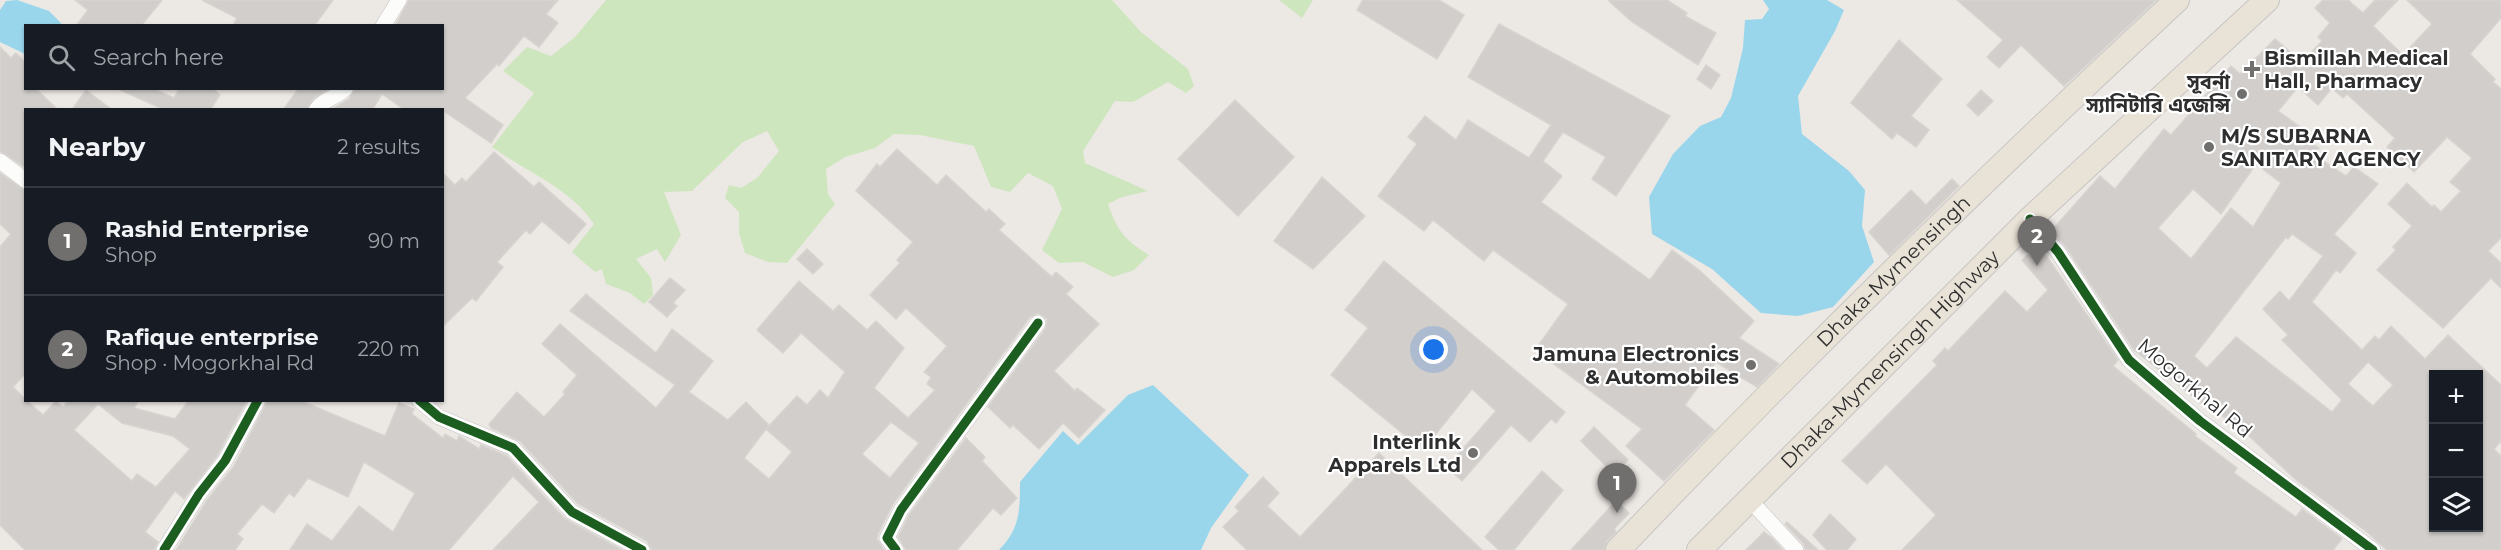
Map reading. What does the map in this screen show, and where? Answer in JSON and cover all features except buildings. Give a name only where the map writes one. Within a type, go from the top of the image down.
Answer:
[{"type":"highway","name":"Dhaka-Mymensingh","points":[[1618,550],[1744,418],[2073,97],[2177,0]]},
{"type":"highway","name":"Dhaka-Mymensingh Highway","points":[[1699,550],[1748,498],[2030,219],[2267,0]]},
{"type":"street","points":[[384,24],[399,0]]},
{"type":"street","points":[[317,108],[320,103],[339,97],[344,90]]},
{"type":"street","points":[[0,161],[24,179]]},
{"type":"street","name":"Mogorkhal Rd","points":[[2030,219],[2058,252],[2129,360],[2200,421],[2373,550]]},
{"type":"street","points":[[896,550],[887,538],[901,510],[1038,323]]},
{"type":"street","points":[[164,550],[199,494],[225,461],[257,402]]},
{"type":"street","points":[[421,402],[439,417],[513,448],[572,512],[642,550]]},
{"type":"street","points":[[1748,498],[1796,550]]},
{"type":"green space","points":[[606,0],[1112,0],[1141,32],[1188,69],[1194,86],[1186,93],[1168,82],[1133,102],[1115,101],[1083,151],[1085,163],[1148,191],[1122,197],[1108,204],[1123,234],[1149,255],[1134,270],[1113,277],[1083,262],[1059,263],[1042,250],[1062,209],[1053,186],[1028,173],[1010,192],[991,187],[974,146],[920,135],[894,134],[875,148],[845,157],[826,169],[828,194],[835,204],[787,263],[768,262],[745,253],[739,233],[739,212],[725,198],[729,185],[741,188],[757,178],[779,151],[767,131],[743,142],[692,191],[664,192],[681,235],[665,262],[657,249],[636,259],[651,278],[653,295],[644,304],[630,293],[606,284],[602,269],[595,272],[572,252],[594,224],[585,212],[547,181],[492,147],[534,93],[503,71],[527,47],[551,56],[575,37]]},
{"type":"green space","points":[[1279,0],[1313,0],[1302,18]]},
{"type":"water","points":[[17,0],[49,11],[61,23],[24,24],[24,54],[0,42],[0,10],[6,1]]},
{"type":"water","points":[[1763,0],[1827,0],[1844,10],[1835,31],[1798,96],[1802,134],[1849,171],[1865,190],[1862,226],[1874,262],[1833,307],[1798,316],[1761,313],[1712,269],[1652,234],[1649,197],[1673,154],[1700,126],[1721,117],[1731,98],[1743,48],[1745,20],[1762,19],[1769,9]]},
{"type":"water","points":[[1153,385],[1249,475],[1211,528],[1201,550],[999,550],[1015,527],[1020,501],[1020,482],[1063,431],[1078,445],[1128,395]]},
{"type":"cycle path","points":[[2030,219],[2058,252],[2129,360],[2200,421],[2373,550]]},
{"type":"cycle path","points":[[896,550],[887,538],[901,510],[1038,323]]},
{"type":"cycle path","points":[[164,550],[199,494],[225,461],[257,402]]},
{"type":"cycle path","points":[[421,402],[439,417],[513,448],[572,512],[642,550]]},
{"type":"place","name":"Bismillah Medical Hall, Pharmacy","points":[[2252,69]]},
{"type":"place","name":"সূবর্না স্যানিটারি এজেন্সি","points":[[2242,94]]},
{"type":"place","name":"M/S SUBARNA SANITARY AGENCY","points":[[2209,147]]},
{"type":"place","name":"Rafique enterprise","points":[[2037,266]]},
{"type":"place","name":"Jamuna Electronics & Automobiles","points":[[1751,365]]},
{"type":"place","name":"Interlink Apparels Ltd","points":[[1473,453]]},
{"type":"place","name":"Rashid Enterprise","points":[[1617,513]]}]
